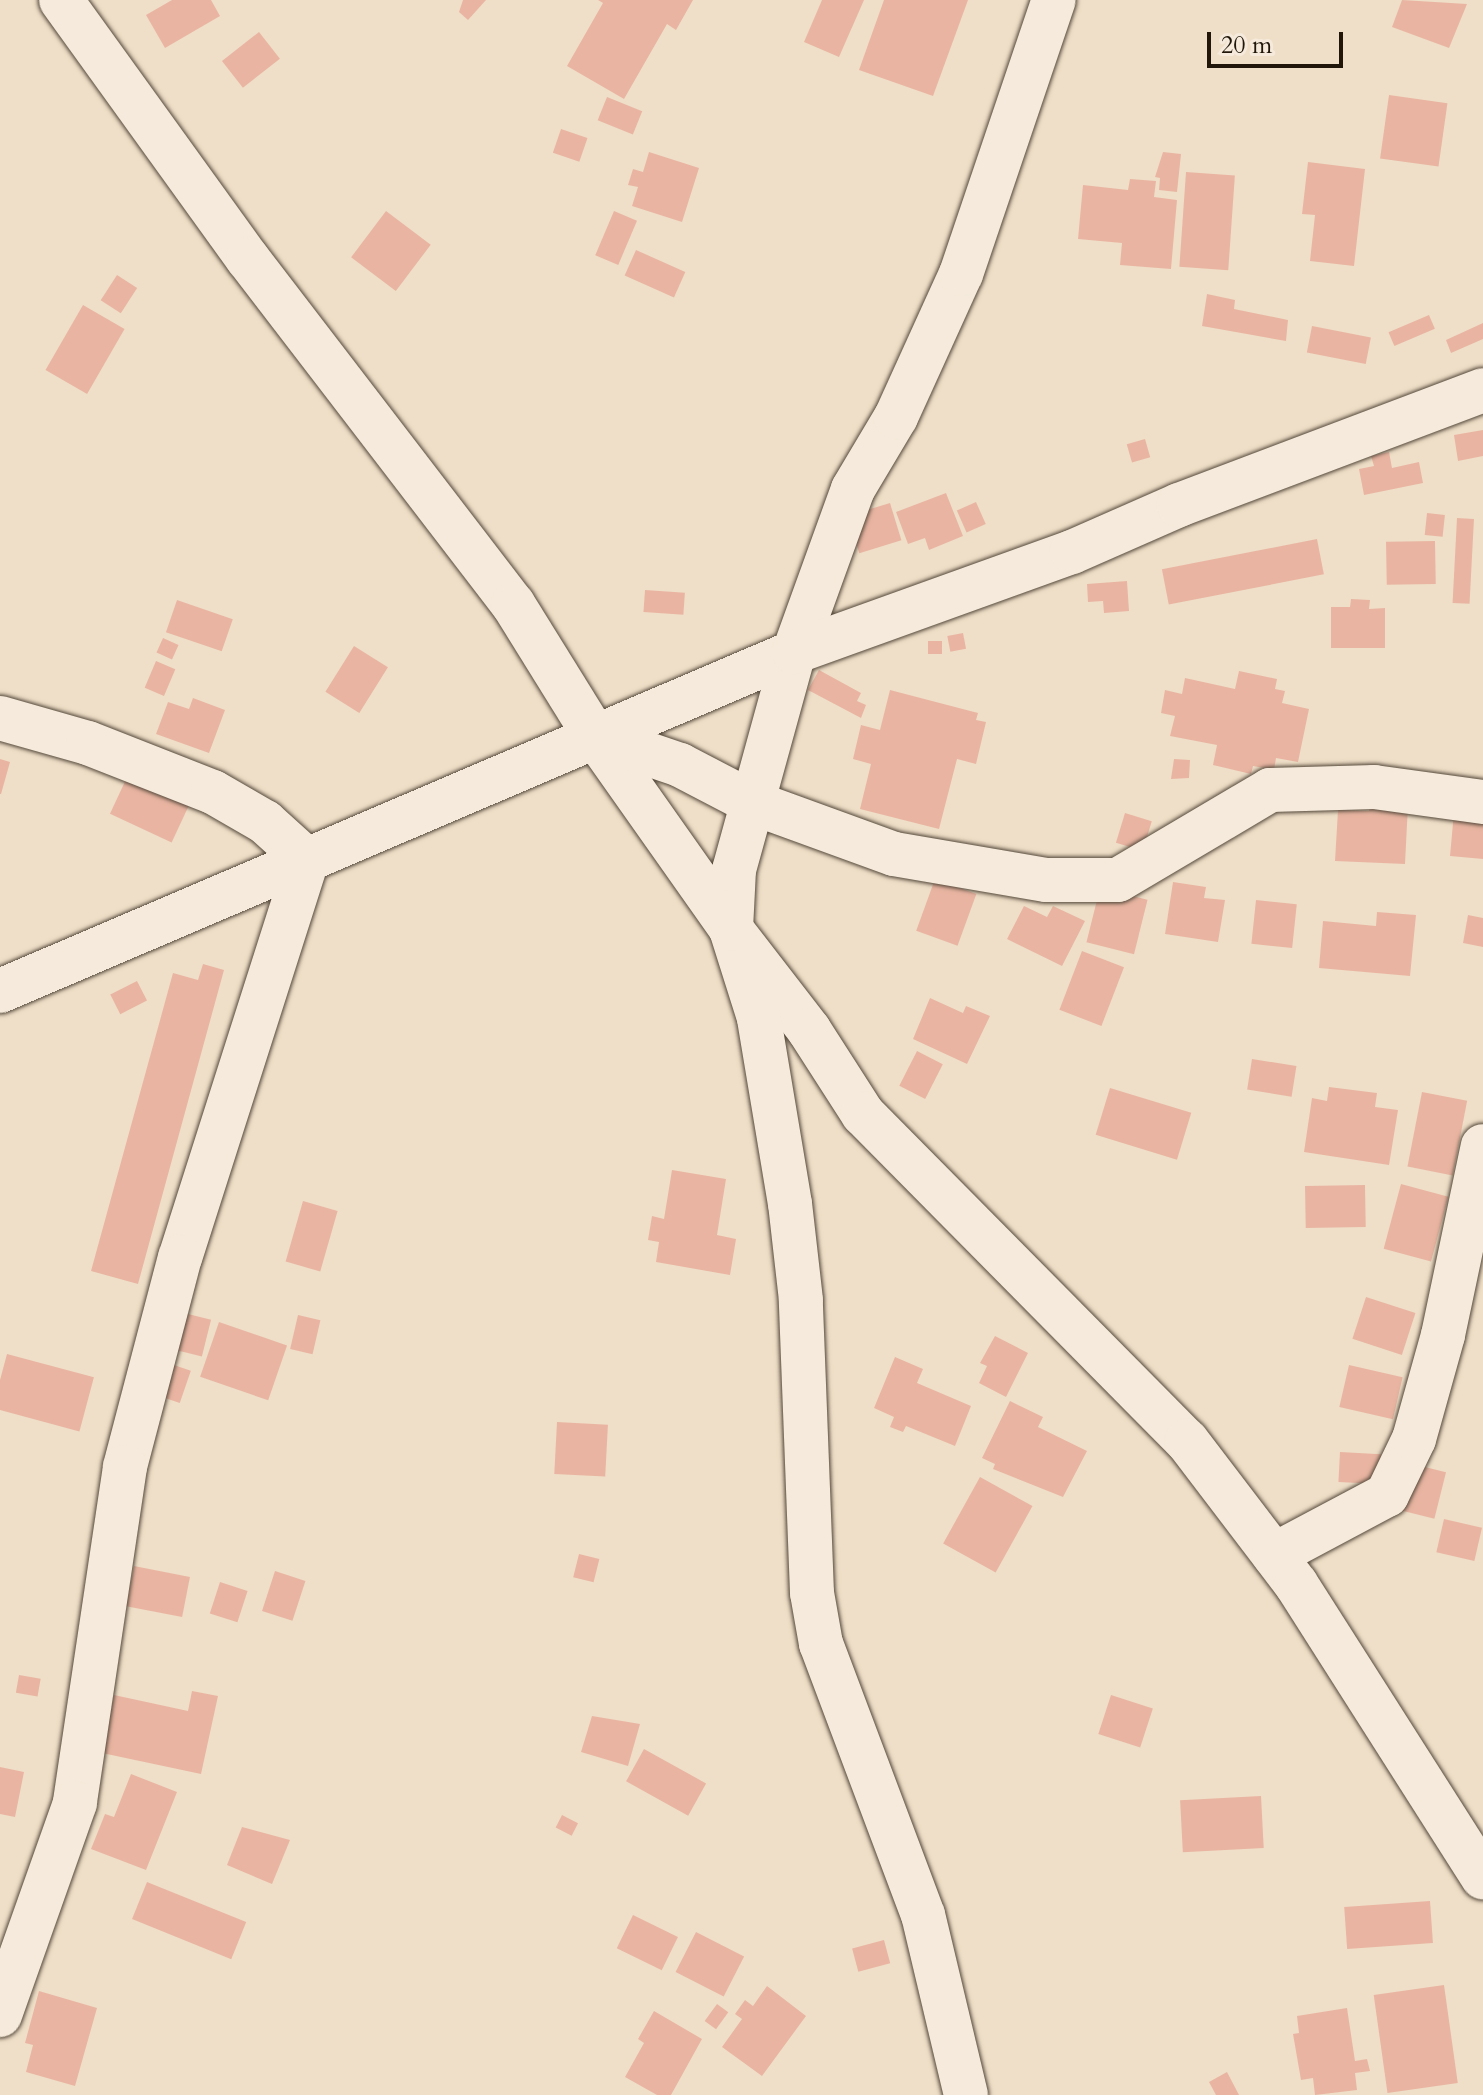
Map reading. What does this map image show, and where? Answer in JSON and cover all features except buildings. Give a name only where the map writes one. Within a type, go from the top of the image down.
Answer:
[{"type":"street","points":[[61,0],[239,246],[513,604],[595,736],[731,929],[809,1030],[863,1114],[1144,1394],[1274,1555],[1483,1877]]},
{"type":"street","points":[[966,2095],[923,1915],[821,1644],[812,1593],[801,1300],[790,1204],[759,1018],[731,929],[734,870],[751,802],[780,717],[794,652],[853,489],[896,417],[961,274],[1054,0]]},
{"type":"street","points":[[0,991],[794,652],[1072,552],[1179,505],[1483,390]]},
{"type":"street","points":[[0,718],[88,743],[213,792],[265,822],[307,860]]},
{"type":"street","points":[[595,736],[680,765],[751,802],[894,854],[1046,880],[1118,880],[1270,790],[1374,787],[1483,802]]},
{"type":"street","points":[[1,2009],[75,1803],[125,1467],[176,1272],[307,860]]},
{"type":"street","points":[[1274,1555],[1387,1495],[1414,1439],[1443,1335],[1483,1146]]}]
